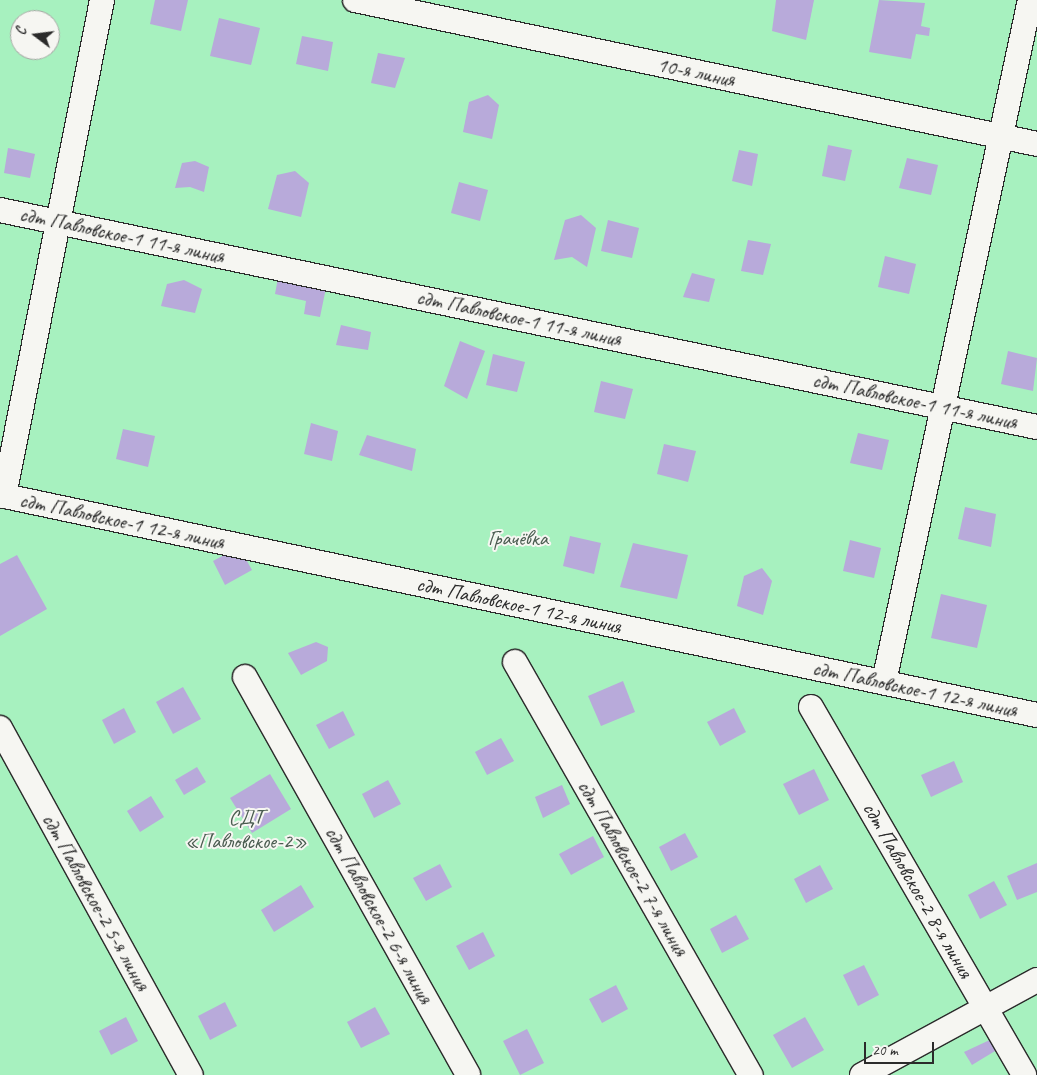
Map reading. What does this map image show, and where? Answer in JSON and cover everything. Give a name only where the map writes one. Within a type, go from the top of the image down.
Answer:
[{"type":"street","points":[[2,495],[55,221],[102,0]]},
{"type":"street","name":"10-я линия","points":[[355,0],[1037,144]]},
{"type":"street","points":[[884,682],[946,407],[1030,0]]},
{"type":"street","name":"сдт Павловское-1 11-я линия","points":[[0,210],[1037,427]]},
{"type":"street","name":"сдт Павловское-1 12-я линия","points":[[2,495],[1037,715]]},
{"type":"street","name":"сдт Павловское-2 7-я линия","points":[[514,662],[751,1075]]},
{"type":"street","name":"сдт Павловское-2 6-я линия","points":[[245,677],[468,1075]]},
{"type":"street","name":"сдт Павловское-2 8-я линия","points":[[811,707],[987,1008],[1024,1075]]},
{"type":"street","name":"сдт Павловское-2 5-я линия","points":[[0,728],[191,1075]]},
{"type":"street","points":[[862,1075],[1037,980]]},
{"type":"green space","name":"Грачёвка","points":[[0,0],[1037,0],[1037,1075],[0,1075]]},
{"type":"building","points":[[155,0],[188,0],[181,31],[150,24]]},
{"type":"building","points":[[776,0],[814,0],[806,40],[772,31]]},
{"type":"building","points":[[879,0],[925,3],[921,26],[930,28],[929,36],[916,34],[911,59],[869,52]]},
{"type":"building","points":[[219,18],[260,28],[251,65],[210,56]]},
{"type":"building","points":[[302,36],[333,42],[328,71],[296,64]]},
{"type":"building","points":[[378,53],[405,58],[395,88],[371,83]]},
{"type":"building","points":[[488,95],[499,105],[492,139],[463,132],[469,102]]},
{"type":"building","points":[[828,145],[852,150],[845,181],[822,176]]},
{"type":"building","points":[[8,148],[35,154],[30,178],[4,173]]},
{"type":"building","points":[[739,150],[758,154],[752,186],[732,181]]},
{"type":"building","points":[[907,158],[938,165],[931,195],[899,188]]},
{"type":"building","points":[[195,161],[209,167],[204,192],[190,187],[175,188],[182,163]]},
{"type":"building","points":[[295,171],[309,183],[301,217],[268,209],[277,175]]},
{"type":"building","points":[[459,182],[488,190],[480,221],[451,213]]},
{"type":"building","points":[[581,215],[596,228],[587,267],[572,257],[554,260],[565,220]]},
{"type":"building","points":[[608,220],[639,228],[632,258],[601,251]]},
{"type":"building","points":[[748,240],[771,244],[763,275],[741,271]]},
{"type":"building","points":[[885,256],[916,264],[909,294],[878,287]]},
{"type":"building","points":[[692,273],[715,279],[709,302],[683,297]]},
{"type":"building","points":[[278,278],[326,288],[320,317],[304,314],[306,301],[275,294]]},
{"type":"building","points":[[184,280],[202,289],[195,313],[161,306],[167,284]]},
{"type":"building","points":[[341,325],[371,332],[368,350],[336,345]]},
{"type":"building","points":[[460,341],[485,351],[467,399],[444,386]]},
{"type":"building","points":[[1008,351],[1037,358],[1033,391],[1001,384]]},
{"type":"building","points":[[493,354],[525,362],[517,392],[486,385]]},
{"type":"building","points":[[601,381],[633,389],[625,419],[594,412]]},
{"type":"building","points":[[311,423],[338,431],[332,461],[304,454]]},
{"type":"building","points":[[123,429],[155,436],[148,467],[116,459]]},
{"type":"building","points":[[858,433],[889,440],[882,470],[850,463]]},
{"type":"building","points":[[367,435],[416,449],[412,471],[359,455]]},
{"type":"building","points":[[664,444],[696,451],[688,482],[657,474]]},
{"type":"building","points":[[965,507],[996,514],[991,547],[958,539]]},
{"type":"building","points":[[570,536],[601,543],[594,574],[563,566]]},
{"type":"building","points":[[850,540],[881,548],[874,578],[843,571]]},
{"type":"building","points":[[633,543],[688,555],[677,599],[620,587]]},
{"type":"building","points":[[239,547],[252,570],[225,585],[213,561]]},
{"type":"building","points":[[17,555],[47,609],[0,636],[0,564]]},
{"type":"building","points":[[762,568],[772,581],[763,615],[737,606],[744,576]]},
{"type":"building","points":[[941,594],[987,605],[977,648],[931,638]]},
{"type":"building","points":[[316,642],[328,647],[327,661],[301,675],[288,653]]},
{"type":"building","points":[[623,681],[635,712],[601,726],[588,696]]},
{"type":"building","points":[[183,687],[201,719],[173,734],[156,702]]},
{"type":"building","points":[[124,708],[136,732],[114,744],[102,720]]},
{"type":"building","points":[[734,708],[746,732],[720,746],[707,722]]},
{"type":"building","points":[[343,711],[355,735],[329,749],[316,725]]},
{"type":"building","points":[[501,738],[514,761],[487,775],[475,752]]},
{"type":"building","points":[[954,761],[963,782],[931,797],[921,775]]},
{"type":"building","points":[[197,767],[206,782],[184,795],[175,780]]},
{"type":"building","points":[[814,769],[829,800],[799,815],[783,784]]},
{"type":"building","points":[[270,774],[291,809],[252,833],[230,798]]},
{"type":"building","points":[[388,780],[401,804],[374,818],[362,794]]},
{"type":"building","points":[[562,785],[570,804],[543,818],[535,797]]},
{"type":"building","points":[[151,796],[164,817],[140,832],[127,811]]},
{"type":"building","points":[[685,833],[698,857],[671,871],[659,847]]},
{"type":"building","points":[[593,836],[604,857],[571,875],[559,854]]},
{"type":"building","points":[[1037,863],[1037,892],[1017,900],[1007,876]]},
{"type":"building","points":[[440,864],[452,887],[426,901],[413,878]]},
{"type":"building","points":[[820,865],[833,889],[806,903],[794,879]]},
{"type":"building","points":[[994,881],[1007,905],[980,919],[968,895]]},
{"type":"building","points":[[301,885],[314,907],[274,932],[261,910]]},
{"type":"building","points":[[736,915],[749,939],[722,953],[710,929]]},
{"type":"building","points":[[483,932],[495,956],[469,970],[456,946]]},
{"type":"building","points":[[864,965],[879,995],[858,1006],[843,975]]},
{"type":"building","points":[[616,985],[628,1009],[602,1023],[589,999]]},
{"type":"building","points":[[225,1002],[237,1026],[210,1040],[198,1016]]},
{"type":"building","points":[[375,1007],[390,1034],[361,1048],[347,1022]]},
{"type":"building","points":[[126,1017],[138,1041],[111,1055],[99,1031]]},
{"type":"building","points":[[805,1017],[824,1050],[792,1068],[773,1035]]},
{"type":"building","points":[[527,1029],[544,1063],[520,1075],[503,1041]]},
{"type":"building","points":[[994,1038],[1000,1048],[972,1065],[964,1052]]},
{"type":"park label","name":"СДТ «Павловское-2»","points":[[246,829]]}]
